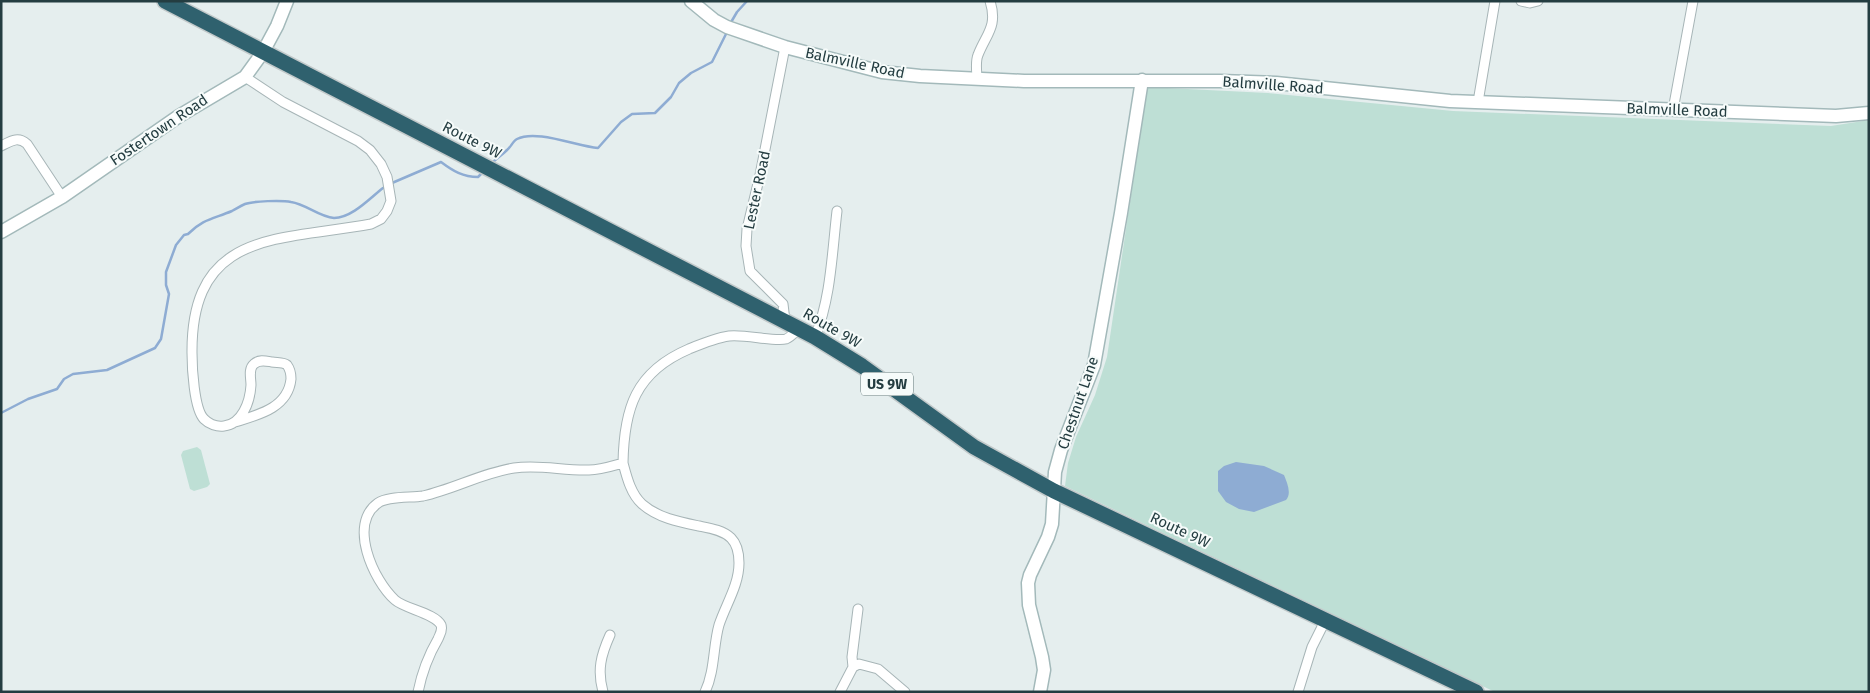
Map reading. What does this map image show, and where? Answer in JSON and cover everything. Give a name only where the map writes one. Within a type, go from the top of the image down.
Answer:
[{"type":"highway","name":"Route 9W","points":[[164,1],[815,337],[862,366],[974,447],[1054,491],[1326,620],[1468,690]]},
{"type":"street","name":"Fostertown Road","points":[[1,232],[62,197],[179,116],[245,77],[263,52],[287,1]]},
{"type":"street","name":"Balmville Road","points":[[691,1],[708,16],[730,28],[785,47],[882,72],[920,76],[1024,81],[1142,80],[1276,83],[1414,98],[1478,102],[1836,116],[1869,113]]},
{"type":"street","points":[[977,79],[978,54],[991,29],[990,1]]},
{"type":"street","points":[[1478,102],[1495,1]]},
{"type":"street","points":[[1521,1],[1530,3],[1538,1]]},
{"type":"street","points":[[1674,110],[1693,1]]},
{"type":"street","name":"Lester Road","points":[[785,47],[760,175],[747,229],[746,246],[750,271],[783,304],[791,325]]},
{"type":"street","points":[[235,422],[244,412],[248,400],[251,387],[250,374],[253,365],[259,361],[284,364],[289,367],[291,377],[289,390],[278,404],[260,414],[227,426],[218,427],[202,417],[198,409],[192,361],[191,333],[197,301],[205,284],[228,260],[250,246],[291,235],[371,224],[381,218],[391,202],[387,177],[381,164],[370,150],[358,140],[283,102],[245,77]]},
{"type":"street","name":"Chestnut Lane","points":[[1040,692],[1043,675],[1042,657],[1031,618],[1027,591],[1030,575],[1052,524],[1055,472],[1061,450],[1094,365],[1121,214],[1142,80]]},
{"type":"street","points":[[1,146],[15,139],[23,140],[28,144],[62,197]]},
{"type":"street","points":[[815,337],[825,301],[837,211]]},
{"type":"street","points":[[705,692],[711,674],[720,622],[737,576],[739,564],[736,546],[731,538],[723,532],[675,521],[652,511],[641,503],[633,493],[627,480],[623,464],[624,435],[631,407],[641,386],[647,376],[659,366],[684,351],[729,336],[786,339],[792,335],[791,325]]},
{"type":"street","points":[[418,692],[424,667],[442,628],[437,620],[396,602],[377,578],[364,535],[367,514],[373,507],[381,501],[424,495],[494,472],[516,468],[546,466],[588,470],[623,464]]},
{"type":"street","points":[[840,692],[853,667],[852,657],[858,609]]},
{"type":"street","points":[[1298,692],[1312,647],[1326,620]]},
{"type":"street","points":[[603,692],[599,669],[600,660],[610,635]]},
{"type":"street","points":[[853,667],[859,664],[878,669],[905,692]]},
{"type":"green space","points":[[1147,87],[1268,93],[1453,111],[1831,126],[1869,120],[1869,692],[1495,692],[1065,486],[1068,463],[1076,437],[1095,395],[1107,357]]},
{"type":"green space","points":[[197,447],[201,450],[210,484],[207,487],[194,491],[190,489],[181,455],[183,451]]},
{"type":"water","points":[[1236,462],[1264,466],[1284,475],[1289,491],[1286,500],[1254,512],[1239,509],[1226,502],[1218,491],[1218,471],[1224,466]]},
{"type":"waterway","points":[[730,24],[737,12],[747,1]]},
{"type":"waterway","points":[[492,163],[517,139],[525,136],[545,137],[598,148],[621,122],[632,114],[655,113],[671,97],[679,83],[691,73],[712,62],[727,32]]},
{"type":"waterway","points":[[392,183],[441,162],[463,175],[478,177],[482,173]]},
{"type":"waterway","points":[[1,413],[28,399],[57,389],[64,379],[73,374],[107,370],[155,348],[161,339],[169,294],[166,285],[166,272],[176,245],[184,235],[204,222],[245,204],[268,201],[297,203],[328,217],[341,217],[360,207],[383,188]]}]
